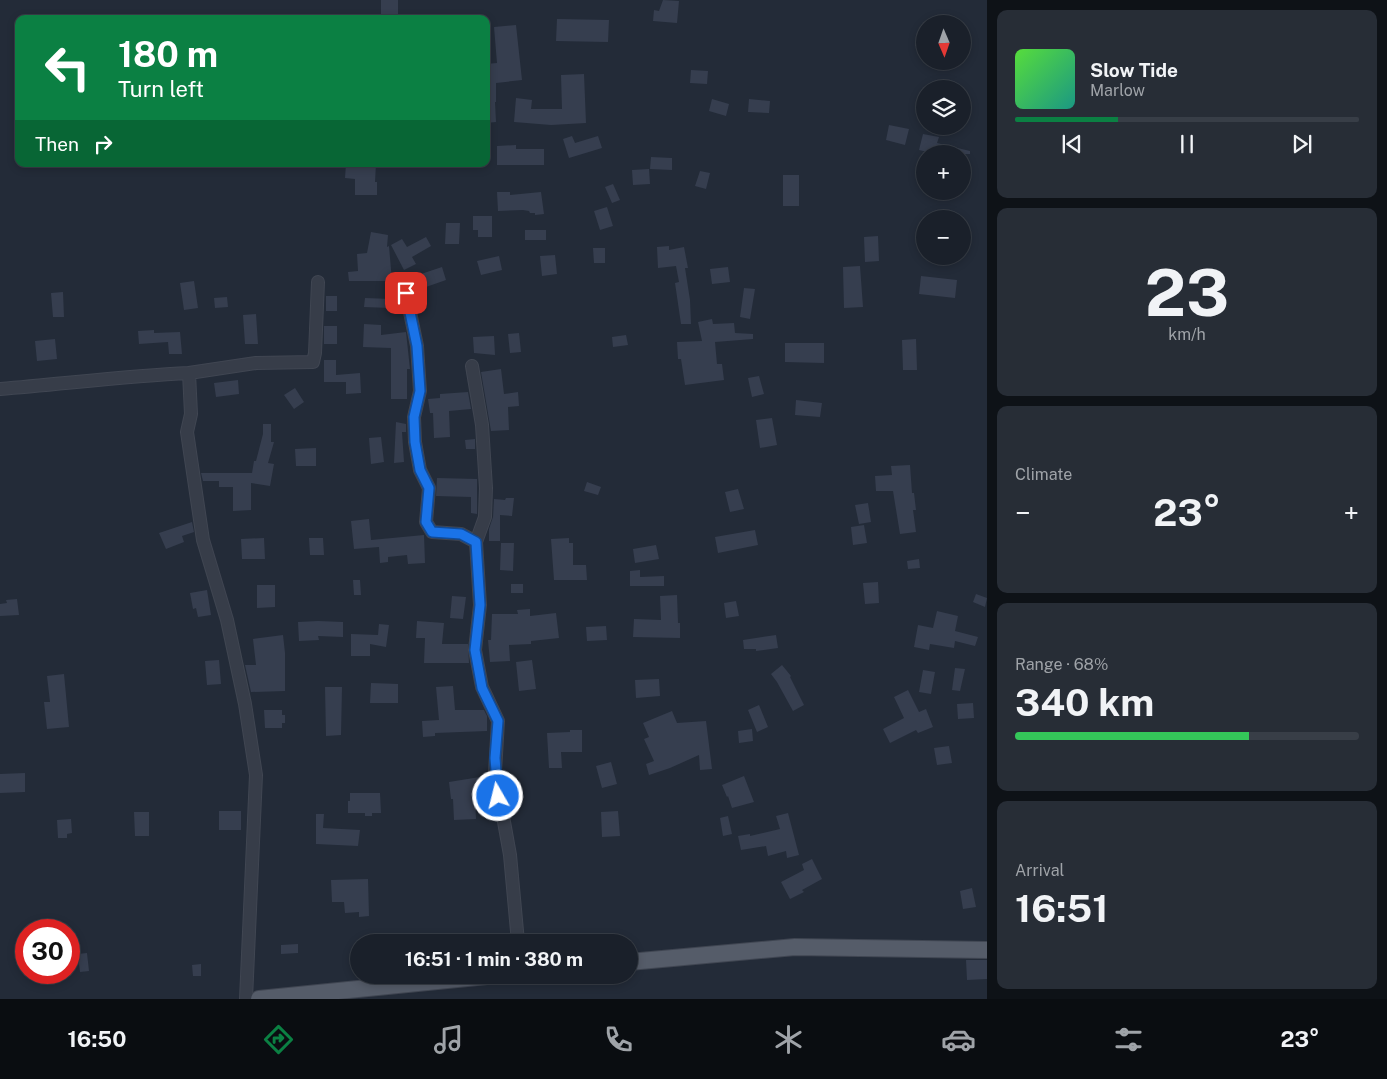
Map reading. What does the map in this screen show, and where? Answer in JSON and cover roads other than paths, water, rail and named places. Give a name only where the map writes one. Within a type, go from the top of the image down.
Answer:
[{"type":"main road","points":[[638,961],[795,947],[987,950]]},
{"type":"main road","points":[[259,999],[408,984]]},
{"type":"street","points":[[0,389],[131,376],[190,373],[256,363],[313,362],[318,282]]},
{"type":"street","points":[[406,293],[417,346],[420,391],[413,422],[417,459],[430,493],[426,522],[432,532],[461,534],[476,542]]},
{"type":"street","points":[[472,366],[482,425],[486,488],[485,517],[476,542],[480,605],[475,642],[476,658],[482,688],[498,721],[495,772],[510,855],[517,934]]},
{"type":"street","points":[[190,373],[191,414],[187,432],[203,540],[227,620],[245,704],[256,775],[246,999]]}]
